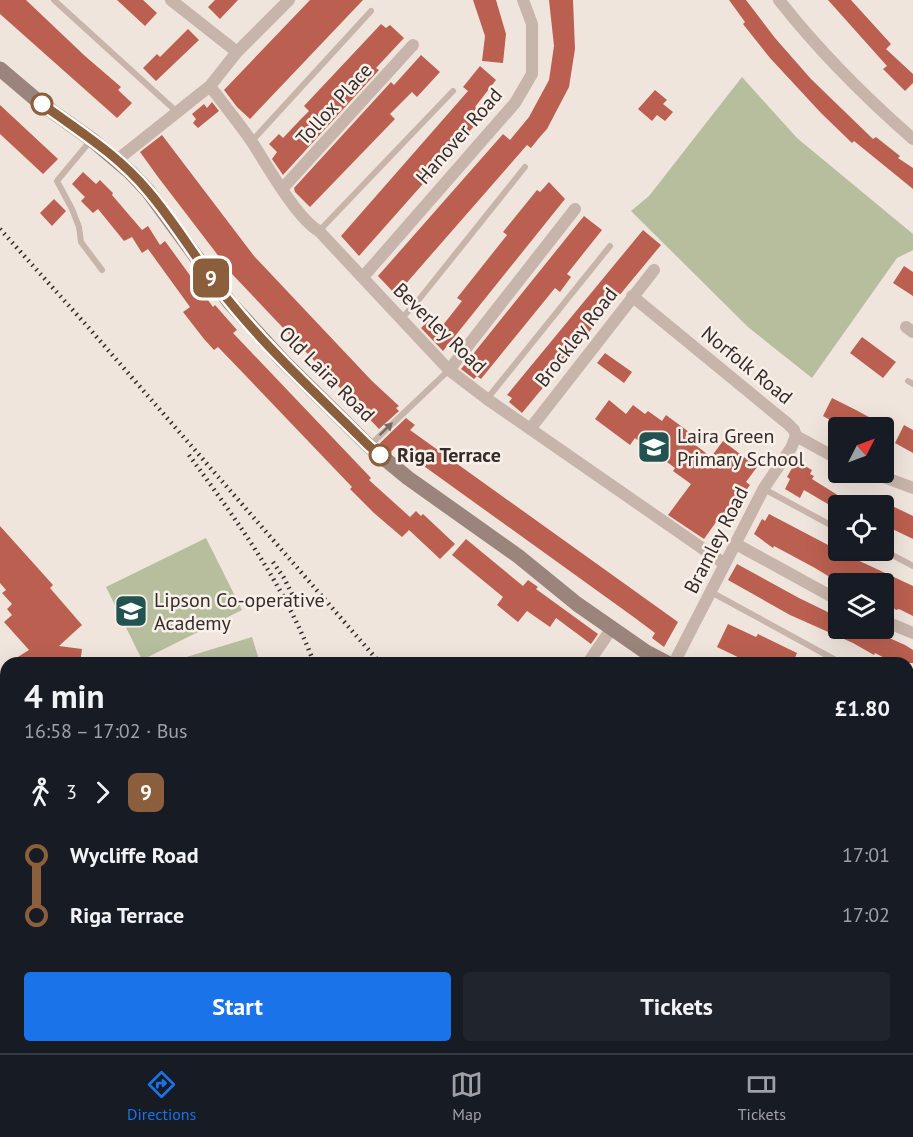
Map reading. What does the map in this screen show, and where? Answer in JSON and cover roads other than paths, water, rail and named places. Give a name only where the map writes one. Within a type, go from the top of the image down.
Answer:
[{"type":"main road","name":"Old Laira Road","points":[[0,69],[39,102],[117,160],[148,191],[230,303],[283,361],[369,446],[408,478],[518,556],[577,604],[656,657]]},
{"type":"street","points":[[171,0],[237,52]]},
{"type":"street","points":[[117,160],[210,87],[237,52],[288,0]]},
{"type":"street","name":"Hanover Road","points":[[363,277],[515,103],[532,74],[532,24],[524,0]]},
{"type":"street","points":[[778,0],[842,73],[913,139]]},
{"type":"street","name":"Tollox Place","points":[[282,189],[414,45]]},
{"type":"street","name":"Beverley Road","points":[[210,87],[311,227],[319,231],[449,370],[487,399],[725,564]]},
{"type":"street","points":[[449,370],[576,209]]},
{"type":"street","name":"Brockley Road","points":[[530,429],[654,270]]},
{"type":"street","name":"Norfolk Road","points":[[632,296],[788,424],[796,436],[828,454]]},
{"type":"street","name":"Bramley Road","points":[[677,657],[764,488],[791,448],[796,436]]},
{"type":"street","points":[[894,481],[913,488]]},
{"type":"street","points":[[736,544],[828,595]]},
{"type":"street","points":[[894,625],[913,633]]},
{"type":"street","points":[[592,657],[612,628]]},
{"type":"lane","points":[[54,0],[177,112]]},
{"type":"lane","points":[[251,141],[371,11]]},
{"type":"lane","points":[[319,231],[453,92]]},
{"type":"lane","points":[[91,139],[57,181],[75,218],[81,242],[102,270]]},
{"type":"lane","points":[[400,320],[525,167]]},
{"type":"lane","points":[[487,399],[610,246]]},
{"type":"lane","points":[[369,446],[449,370]]},
{"type":"lane","points":[[764,488],[828,523]]},
{"type":"lane","points":[[894,556],[913,566]]},
{"type":"lane","points":[[711,592],[830,657]]},
{"type":"railway","points":[[0,229],[375,657]]},
{"type":"railway","points":[[189,455],[259,555],[289,607],[311,657]]},
{"type":"railway","points":[[273,562],[298,606]]},
{"type":"place","name":"Laira Green Primary School","points":[[654,447]]},
{"type":"place","name":"Riga Terrace","points":[[380,455]]},
{"type":"place","name":"Lipson Co-operative Academy","points":[[131,611]]}]
